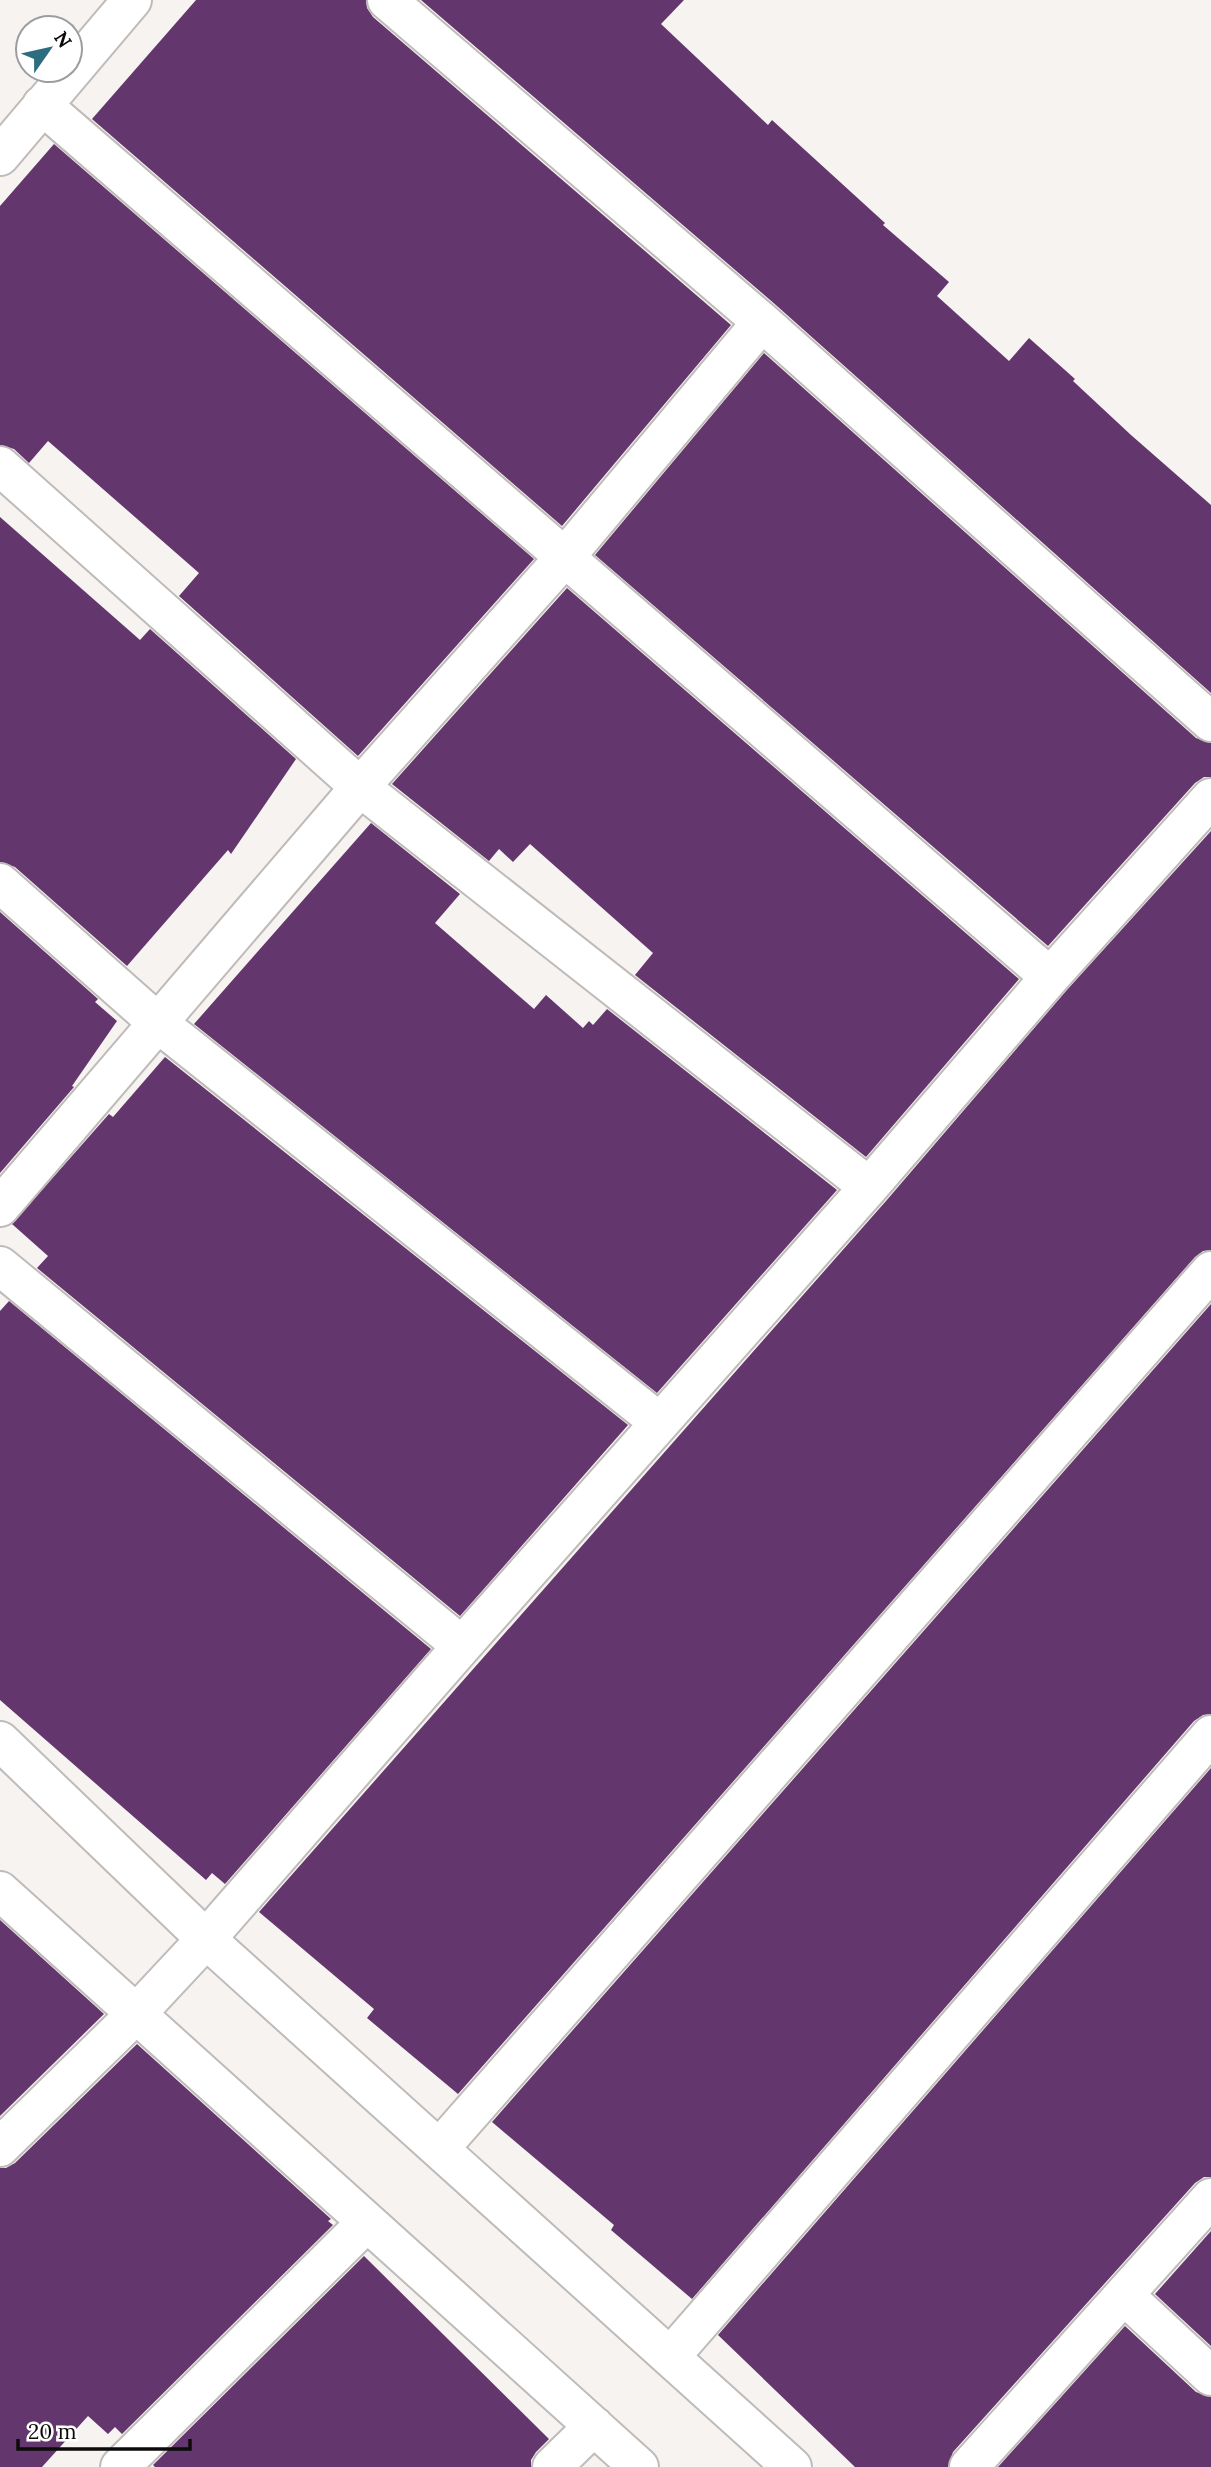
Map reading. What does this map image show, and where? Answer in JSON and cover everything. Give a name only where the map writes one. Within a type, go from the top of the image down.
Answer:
[{"type":"street","points":[[0,156],[132,0]]},
{"type":"street","points":[[387,0],[762,322],[1211,722]]},
{"type":"street","points":[[42,105],[1050,977]]},
{"type":"street","points":[[0,1207],[360,787],[565,557],[762,322]]},
{"type":"street","points":[[0,466],[360,787],[869,1187]]},
{"type":"street","points":[[0,2147],[136,2014],[206,1939],[659,1422],[869,1187],[1050,977],[1211,798]]},
{"type":"street","points":[[0,883],[158,1023],[659,1422]]},
{"type":"street","points":[[0,1266],[462,1646]]},
{"type":"street","points":[[439,2149],[1211,1271]]},
{"type":"street","points":[[670,2357],[1211,1735]]},
{"type":"street","points":[[0,1741],[206,1939],[792,2467]]},
{"type":"street","points":[[0,1891],[639,2467]]},
{"type":"street","points":[[969,2467],[1211,2198]]},
{"type":"street","points":[[120,2467],[368,2222]]},
{"type":"street","points":[[1124,2295],[1211,2376]]},
{"type":"street","points":[[552,2467],[594,2426]]},
{"type":"building","points":[[196,0],[366,0],[367,8],[373,17],[731,325],[562,526],[92,119]]},
{"type":"building","points":[[421,0],[684,0],[661,24],[768,125],[772,120],[885,223],[883,225],[949,282],[937,296],[1009,361],[1029,338],[1131,435],[1211,505],[1211,693],[777,306]]},
{"type":"building","points":[[54,144],[534,559],[358,756],[179,596],[199,573],[48,441],[29,463],[14,449],[0,445],[0,206]]},
{"type":"building","points":[[764,353],[1196,738],[1211,743],[1211,777],[1204,777],[1195,783],[1048,946],[595,555]]},
{"type":"building","points":[[0,517],[140,640],[150,629],[296,759],[231,854],[228,850],[127,966],[15,867],[0,862]]},
{"type":"building","points":[[567,588],[1019,979],[866,1157],[635,975],[653,953],[530,844],[513,862],[499,849],[489,861],[392,784]]},
{"type":"building","points":[[371,823],[460,894],[435,923],[534,1009],[546,995],[583,1028],[589,1021],[593,1025],[607,1009],[837,1190],[657,1393],[194,1024]]},
{"type":"building","points":[[1211,831],[1211,1250],[1203,1251],[1195,1257],[458,2094],[367,2018],[374,2009],[259,1912],[886,1201],[1066,991]]},
{"type":"building","points":[[0,912],[98,999],[95,1002],[117,1021],[72,1086],[74,1087],[0,1173]]},
{"type":"building","points":[[165,1057],[628,1425],[460,1616],[37,1268],[48,1256],[12,1224],[109,1114],[113,1117]]},
{"type":"building","points":[[9,1301],[431,1649],[225,1884],[212,1873],[206,1880],[0,1700],[0,1311]]},
{"type":"building","points":[[1211,1304],[1211,1714],[1203,1715],[1194,1721],[692,2299],[611,2230],[614,2225],[492,2122]]},
{"type":"building","points":[[1211,1768],[1211,2177],[1204,2177],[1195,2183],[953,2452],[948,2467],[855,2467],[718,2335]]},
{"type":"building","points":[[0,1920],[104,2014],[0,2116]]},
{"type":"building","points":[[137,2044],[331,2219],[328,2221],[333,2225],[122,2434],[115,2427],[108,2434],[88,2416],[42,2467],[0,2467],[0,2168],[15,2163]]},
{"type":"building","points":[[1211,2231],[1211,2346],[1155,2294]]},
{"type":"building","points":[[364,2256],[549,2439],[536,2452],[531,2460],[531,2467],[153,2465]]},
{"type":"building","points":[[1125,2326],[1196,2392],[1211,2397],[1211,2467],[998,2467]]}]
